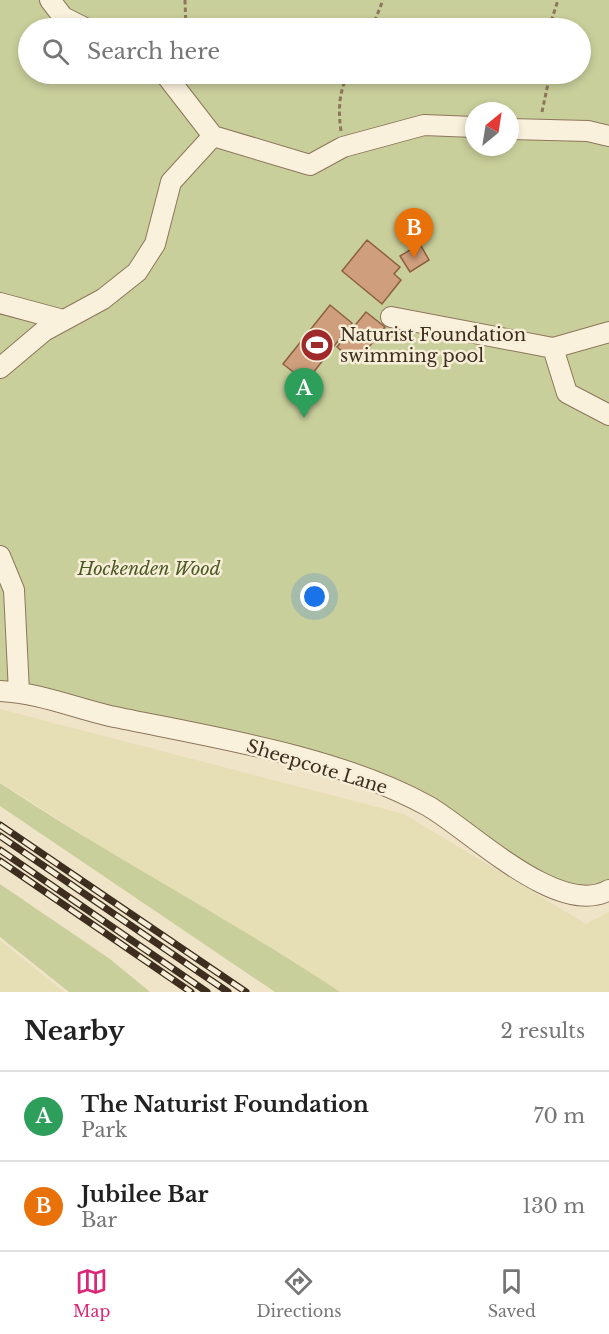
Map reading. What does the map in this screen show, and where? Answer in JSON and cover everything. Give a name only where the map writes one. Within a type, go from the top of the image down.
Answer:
[{"type":"street","points":[[50,0],[65,18]]},
{"type":"street","points":[[173,84],[213,136],[310,165],[343,147],[424,125],[465,127]]},
{"type":"street","points":[[519,129],[588,131],[609,135]]},
{"type":"street","points":[[0,368],[44,331],[103,299],[137,272],[155,244],[171,182],[213,136]]},
{"type":"street","points":[[0,303],[63,320]]},
{"type":"street","points":[[392,317],[553,348],[609,332]]},
{"type":"street","points":[[553,348],[567,393],[609,415]]},
{"type":"street","points":[[0,556],[14,590],[9,692]]},
{"type":"street","name":"Sheepcote Lane","points":[[9,692],[58,700],[106,715],[244,744],[348,772],[428,806],[534,880],[574,896],[601,895],[609,890]]},
{"type":"path","points":[[185,0],[186,18]]},
{"type":"path","points":[[376,18],[383,0]]},
{"type":"path","points":[[552,18],[558,0]]},
{"type":"path","points":[[343,84],[338,114],[343,147]]},
{"type":"path","points":[[534,130],[545,106],[548,84]]},
{"type":"shaded area","points":[[0,709],[404,814],[586,924],[609,912],[609,992],[328,992],[0,782]]},
{"type":"shaded area","points":[[0,940],[64,992],[0,992]]},
{"type":"green space","name":"Hockenden Wood","points":[[0,0],[609,0],[609,887],[574,893],[390,787],[0,690]]},
{"type":"green space","points":[[0,783],[340,992],[275,992],[0,806]]},
{"type":"green space","points":[[0,884],[110,959],[150,992],[69,992],[0,937]]},
{"type":"building","points":[[367,240],[400,267],[394,274],[401,280],[382,304],[342,271]]},
{"type":"building","points":[[420,244],[429,260],[410,272],[400,256]]},
{"type":"building","points":[[330,305],[352,323],[306,382],[283,364]]},
{"type":"building","points":[[366,312],[385,327],[356,363],[337,347]]},
{"type":"railway","points":[[0,825],[246,992]]},
{"type":"railway","points":[[0,836],[228,992]]},
{"type":"railway","points":[[0,850],[207,992]]},
{"type":"railway","points":[[0,861],[191,992]]},
{"type":"place","name":"Jubilee Bar","points":[[414,258]]},
{"type":"place","name":"Naturist Foundation swimming pool","points":[[317,345]]},
{"type":"place","name":"The Naturist Foundation","points":[[304,418]]}]
